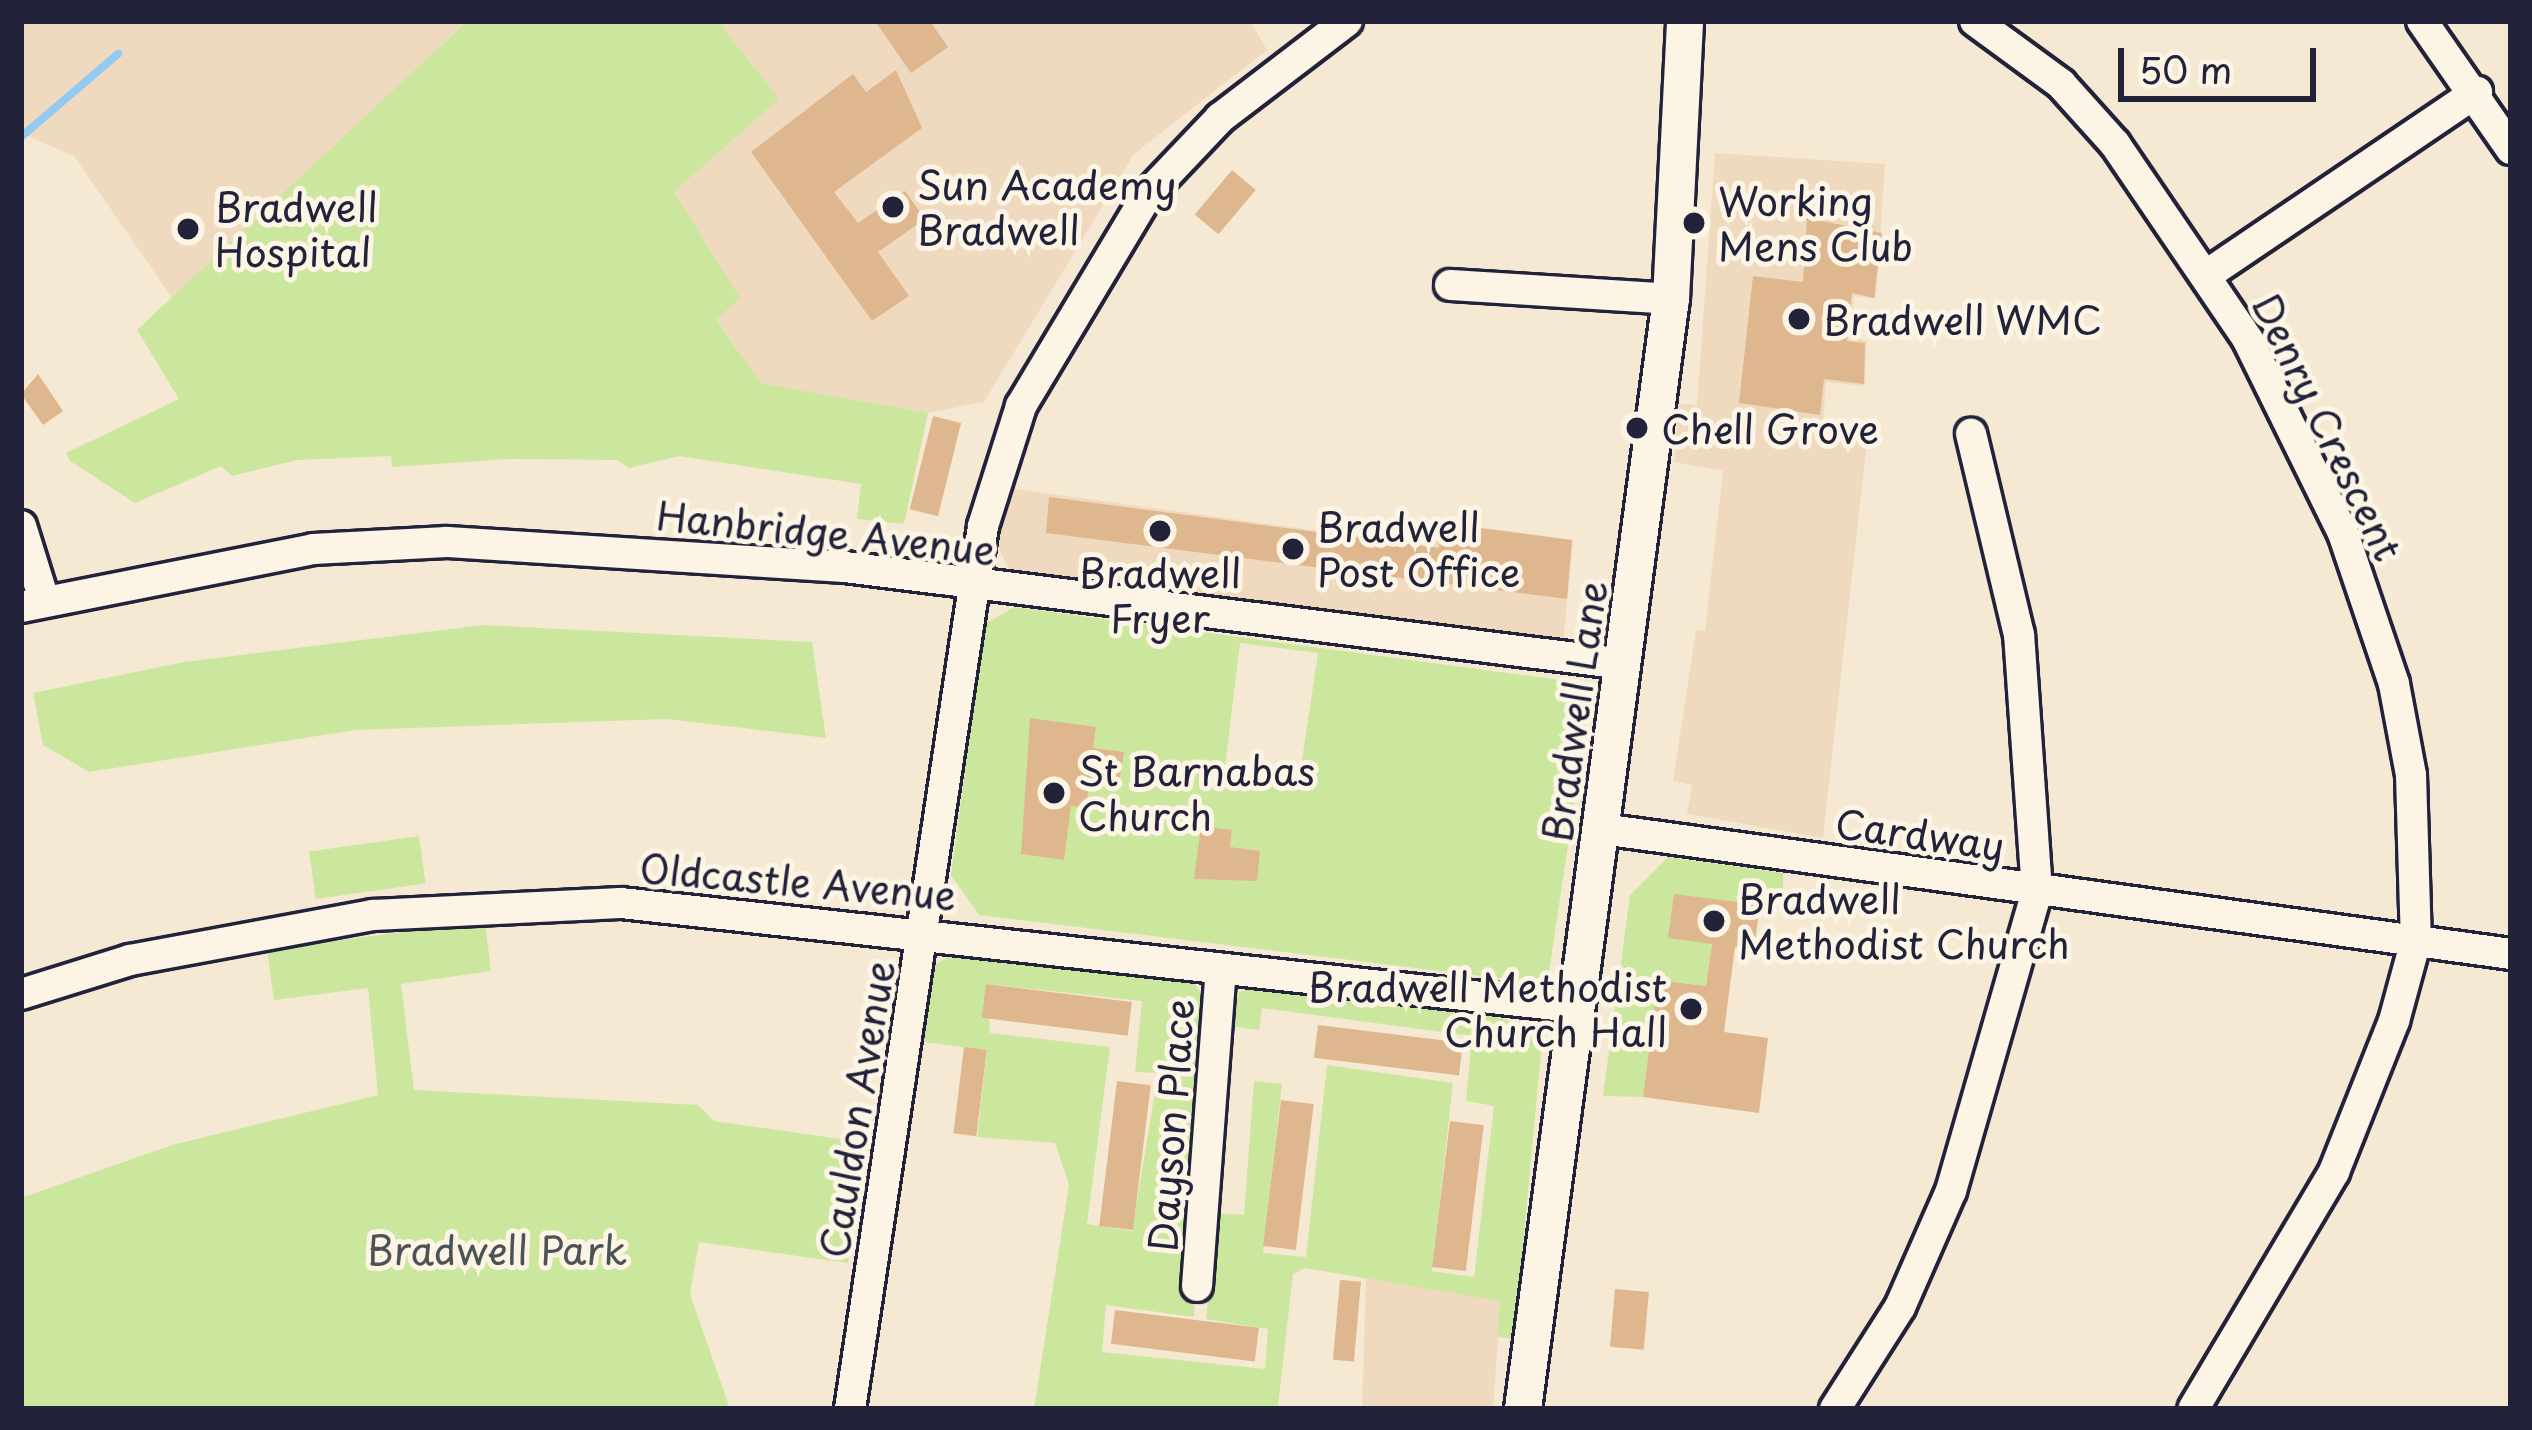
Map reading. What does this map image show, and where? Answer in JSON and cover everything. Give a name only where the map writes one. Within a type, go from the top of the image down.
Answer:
[{"type":"street","name":"Cauldon Avenue","points":[[850,1409],[974,586],[1022,406],[1109,249],[1220,118],[1347,21]]},
{"type":"street","name":"Bradwell Lane","points":[[1523,1409],[1573,1006],[1602,829],[1671,299],[1685,21]]},
{"type":"street","name":"Denry Crescent","points":[[1976,21],[2074,99],[2207,274],[2276,394],[2368,601],[2411,775],[2416,940],[2334,1172],[2192,1409]]},
{"type":"street","points":[[2422,21],[2477,92],[2511,149]]},
{"type":"street","points":[[2207,274],[2477,92]]},
{"type":"street","points":[[1450,285],[1671,299]]},
{"type":"street","points":[[1835,1409],[1900,1307],[1951,1191],[2037,891],[2020,635],[1971,434]]},
{"type":"street","points":[[21,526],[32,604]]},
{"type":"street","name":"Hanbridge Avenue","points":[[32,604],[313,549],[447,542],[844,567],[1624,664]]},
{"type":"street","name":"Cardway","points":[[1602,829],[2511,954]]},
{"type":"street","name":"Oldcastle Avenue","points":[[21,994],[253,936],[505,904],[621,903],[924,930],[1221,969],[1573,1006]]},
{"type":"street","name":"Dayson Place","points":[[1197,1286],[1221,969]]},
{"type":"shaded area","name":"Bradwell Hospital","points":[[21,21],[466,21],[175,302],[74,156],[21,133]]},
{"type":"shaded area","name":"Sun Academy Bradwell","points":[[718,21],[1250,21],[1267,50],[1134,154],[984,402],[928,413],[761,383],[716,319],[739,297],[674,192],[779,99]]},
{"type":"shaded area","points":[[1715,153],[1885,164],[1876,299],[1854,296],[1850,337],[1867,341],[1865,386],[1826,382],[1823,425],[1868,433],[1823,838],[1687,814],[1692,785],[1673,781],[1696,630],[1705,631],[1723,471],[1674,462],[1679,404],[1697,405]]},
{"type":"shaded area","points":[[1002,487],[1428,546],[1441,522],[1573,540],[1563,646],[1013,576],[994,540]]},
{"type":"shaded area","points":[[1366,1278],[1501,1299],[1493,1409],[1362,1409]]},
{"type":"green space","points":[[467,21],[718,21],[779,99],[674,192],[740,298],[716,320],[761,383],[928,413],[904,524],[857,519],[861,484],[679,456],[629,468],[617,460],[511,459],[392,467],[391,456],[297,460],[232,476],[221,466],[135,503],[70,461],[66,453],[179,399],[137,330]]},
{"type":"green space","points":[[1014,607],[1583,683],[1590,698],[1549,972],[1539,983],[979,915],[951,875],[985,624]],"holes":[[[1240,643],[1318,653],[1298,787],[1224,776]]]},
{"type":"green space","points":[[483,625],[812,642],[826,738],[667,719],[355,730],[89,772],[43,745],[33,693],[184,662]]},
{"type":"green space","points":[[419,836],[426,884],[316,899],[309,851]]},
{"type":"green space","points":[[1668,857],[1783,873],[1783,890],[1712,944],[1706,986],[1659,980],[1643,1097],[1603,1096],[1630,895]]},
{"type":"green space","name":"Bradwell Park","points":[[485,921],[491,971],[401,984],[414,1090],[698,1105],[714,1121],[868,1143],[848,1263],[699,1242],[690,1294],[730,1409],[21,1409],[21,1198],[172,1145],[378,1095],[368,988],[274,1000],[267,950]]},
{"type":"green space","points":[[961,949],[1190,976],[1208,1005],[1194,1317],[1106,1305],[1102,1352],[1265,1369],[1268,1329],[1206,1319],[1217,1213],[1244,1215],[1254,1081],[1282,1084],[1263,1253],[1306,1257],[1327,1065],[1453,1083],[1432,1271],[1474,1277],[1494,1106],[1466,1101],[1472,1036],[1262,1008],[1259,1030],[1229,1026],[1239,993],[1252,985],[1476,1010],[1543,1032],[1514,1339],[1497,1337],[1500,1301],[1305,1268],[1293,1274],[1278,1407],[1034,1409],[1069,1185],[1055,1143],[977,1137],[987,1050],[923,1042],[935,965]],"holes":[[[987,984],[1142,1001],[1135,1072],[1158,1073],[1132,1231],[1087,1224],[1110,1047],[990,1033]]]},
{"type":"building","points":[[875,21],[930,21],[948,47],[911,73]]},
{"type":"building","points":[[896,70],[922,128],[834,192],[858,223],[905,191],[925,219],[878,252],[909,296],[872,321],[751,152],[853,74],[866,92]]},
{"type":"building","points":[[1232,170],[1256,190],[1218,234],[1195,214]]},
{"type":"building","name":"Bradwell WMC","points":[[1807,218],[1882,233],[1874,298],[1852,293],[1847,341],[1865,343],[1864,384],[1824,379],[1820,415],[1739,403],[1753,276],[1803,282]]},
{"type":"building","points":[[38,374],[63,411],[43,425],[21,394]]},
{"type":"building","points":[[933,416],[961,423],[938,516],[910,509]]},
{"type":"building","points":[[1049,497],[1439,548],[1441,523],[1572,540],[1567,599],[1046,533]]},
{"type":"building","name":"St Barnabas Church","points":[[1030,718],[1096,727],[1093,748],[1124,752],[1118,789],[1089,785],[1086,808],[1071,806],[1064,860],[1021,854]]},
{"type":"building","points":[[1201,826],[1232,830],[1230,847],[1260,851],[1257,881],[1194,879]]},
{"type":"building","name":"Bradwell Methodist Church Hall","points":[[1674,894],[1760,905],[1754,949],[1735,947],[1724,1032],[1768,1038],[1759,1113],[1643,1097],[1658,980],[1706,986],[1712,944],[1668,938]]},
{"type":"building","points":[[986,984],[1132,1002],[1128,1036],[982,1018]]},
{"type":"building","points":[[1318,1025],[1463,1043],[1459,1076],[1314,1058]]},
{"type":"building","points":[[964,1047],[987,1050],[976,1136],[953,1133]]},
{"type":"building","points":[[1117,1081],[1151,1085],[1133,1230],[1099,1226]]},
{"type":"building","points":[[1281,1100],[1314,1104],[1296,1250],[1263,1246]]},
{"type":"building","points":[[1450,1121],[1484,1125],[1466,1271],[1432,1267]]},
{"type":"building","points":[[1340,1280],[1361,1282],[1354,1362],[1333,1360]]},
{"type":"building","points":[[1615,1289],[1649,1292],[1644,1350],[1610,1347]]},
{"type":"building","points":[[1115,1310],[1259,1328],[1255,1361],[1111,1344]]},
{"type":"waterway","points":[[21,137],[118,54]]},
{"type":"place","name":"Sun Academy Bradwell","points":[[893,207]]},
{"type":"place","name":"Working Mens Club","points":[[1694,223]]},
{"type":"place","name":"Bradwell Hospital","points":[[188,229]]},
{"type":"place","name":"Bradwell WMC","points":[[1799,319]]},
{"type":"place","name":"Chell Grove","points":[[1637,428]]},
{"type":"place","name":"Bradwell Fryer","points":[[1160,531]]},
{"type":"place","name":"Bradwell Post Office","points":[[1293,549]]},
{"type":"place","name":"St Barnabas Church","points":[[1054,793]]},
{"type":"place","name":"Bradwell Methodist Church","points":[[1714,921]]},
{"type":"place","name":"Bradwell Methodist Church Hall","points":[[1691,1009]]}]
